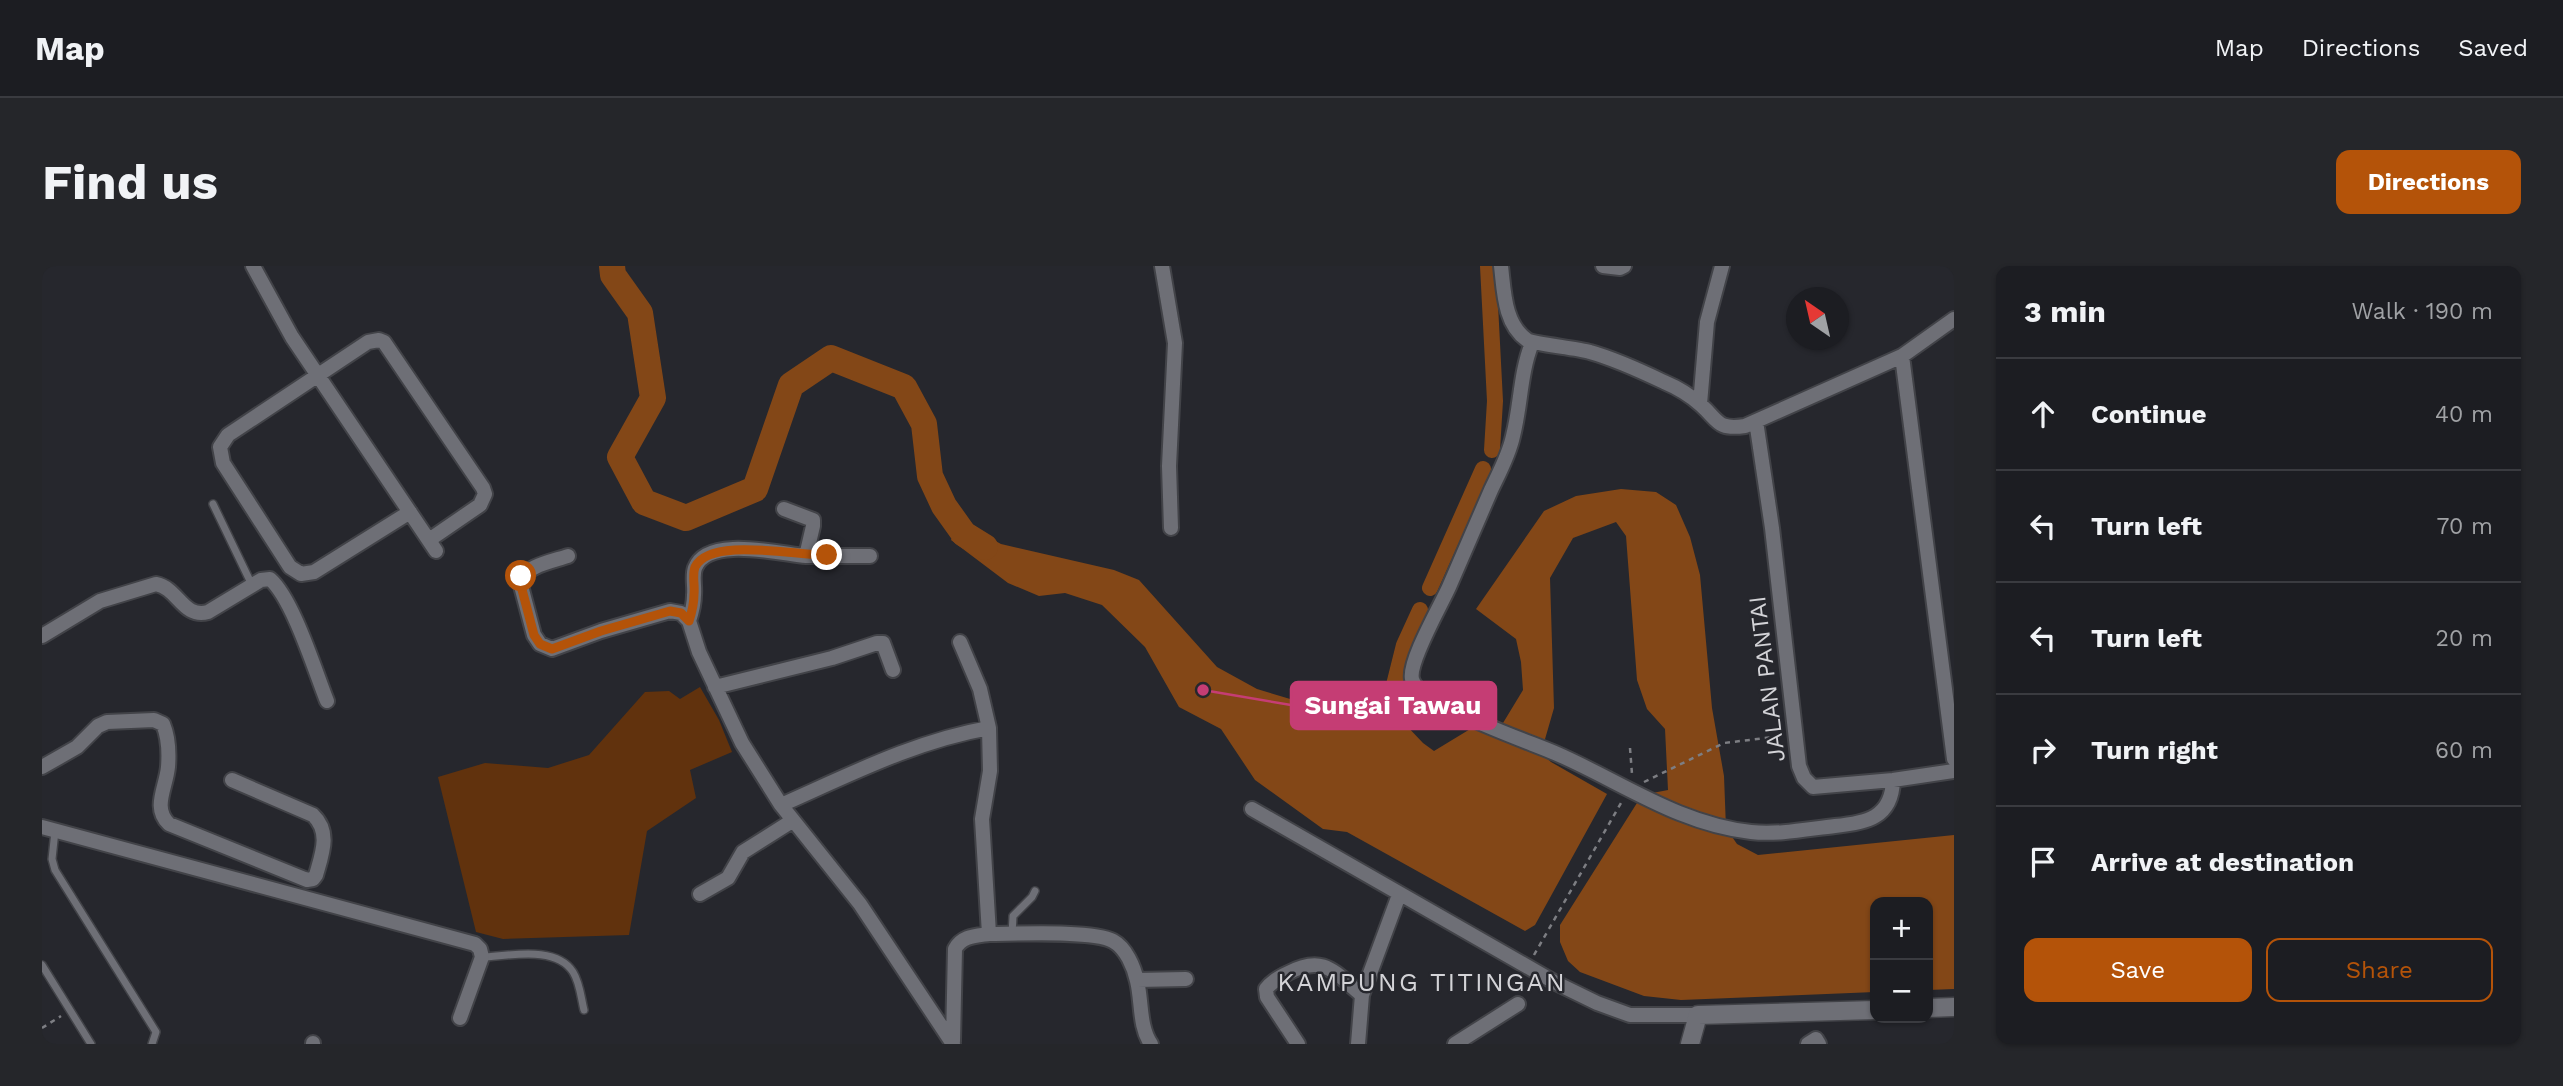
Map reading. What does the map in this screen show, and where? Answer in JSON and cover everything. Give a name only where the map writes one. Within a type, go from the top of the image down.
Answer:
[{"type":"street","points":[[253,266],[292,337],[318,376],[410,512],[433,545],[480,505],[485,494],[481,483],[396,357],[384,342],[373,340],[318,376],[228,435],[220,447],[223,463],[290,567],[300,574],[314,572],[410,512]]},
{"type":"street","points":[[1161,266],[1175,343],[1169,467],[1171,528]]},
{"type":"street","points":[[1501,266],[1506,307],[1524,338],[1532,343],[1591,352],[1667,383],[1700,404],[1718,425],[1730,428],[1745,426],[1902,356],[1954,319]]},
{"type":"street","points":[[1603,266],[1624,266]]},
{"type":"street","points":[[1700,404],[1707,322],[1722,266]]},
{"type":"street","points":[[1532,343],[1526,361],[1513,437],[1413,663],[1412,679],[1420,692],[1462,715],[1566,758],[1628,791],[1684,816],[1751,832],[1794,831],[1862,823],[1880,815],[1893,790],[1893,780]]},
{"type":"street","points":[[1902,356],[1954,759]]},
{"type":"street","name":"JALAN PANTAI","points":[[1756,421],[1772,528],[1799,766],[1804,778],[1813,787],[1954,771]]},
{"type":"street","points":[[784,509],[813,520],[806,555]]},
{"type":"street","points":[[689,621],[694,606],[694,569],[701,559],[735,548],[806,555],[870,556]]},
{"type":"street","points":[[568,556],[521,576],[520,582],[534,635],[540,644],[552,649],[601,631],[670,611],[681,613],[689,621],[715,687],[742,743],[781,805],[860,904],[953,1043]]},
{"type":"street","points":[[42,636],[100,601],[156,584],[165,586],[189,611],[198,614],[208,612],[261,580],[270,579],[276,584],[292,614],[327,701]]},
{"type":"street","points":[[960,642],[980,690],[989,728],[990,771],[982,818],[989,934]]},
{"type":"street","points":[[715,687],[832,658],[877,643],[883,643],[893,670]]},
{"type":"street","points":[[42,767],[77,747],[98,726],[107,722],[154,720],[163,723],[168,766],[160,807],[162,817],[169,824],[256,860],[307,880],[313,879],[324,843],[320,822],[313,815],[232,780]]},
{"type":"street","points":[[781,805],[916,747],[951,735],[989,728]]},
{"type":"street","points":[[1252,809],[1528,967],[1597,1003],[1630,1015],[1870,1010]]},
{"type":"street","points":[[700,894],[728,878],[743,852],[792,821]]},
{"type":"street","points":[[48,829],[475,944],[482,957],[460,1018]]},
{"type":"street","points":[[1358,1044],[1362,995],[1399,895]]},
{"type":"street","points":[[953,1043],[955,949],[959,942],[969,937],[989,934],[1054,933],[1110,939],[1123,950],[1137,980],[1145,1031],[1151,1044]]},
{"type":"street","points":[[1297,1044],[1267,997],[1266,989],[1271,982],[1304,965],[1314,963],[1323,966],[1362,995]]},
{"type":"street","points":[[1137,980],[1185,979]]},
{"type":"street","points":[[1455,1044],[1518,1004]]},
{"type":"street","points":[[1933,1008],[1954,1007]]},
{"type":"street","points":[[1690,1044],[1699,1015]]},
{"type":"street","points":[[1808,1044],[1816,1039],[1819,1044]]},
{"type":"lane","points":[[213,504],[252,585]]},
{"type":"lane","points":[[48,829],[55,870],[156,1032],[152,1044]]},
{"type":"lane","points":[[1012,934],[1013,916],[1035,891]]},
{"type":"lane","points":[[482,957],[545,955],[560,961],[572,970],[579,985],[584,1010]]},
{"type":"lane","points":[[42,965],[91,1044]]},
{"type":"path","points":[[1650,779],[1724,743],[1796,734]]},
{"type":"path","points":[[1528,967],[1628,791],[1633,770],[1630,748]]},
{"type":"path","points":[[42,1028],[69,1010]]},
{"type":"shaded area","points":[[1621,489],[1656,492],[1676,505],[1690,537],[1700,575],[1712,708],[1724,776],[1726,828],[1737,844],[1758,855],[1954,835],[1954,989],[1933,990],[1933,897],[1870,897],[1870,992],[1681,1000],[1644,996],[1580,972],[1568,961],[1560,942],[1560,925],[1642,795],[1668,790],[1665,729],[1647,709],[1637,680],[1626,536],[1616,522],[1573,538],[1550,578],[1554,708],[1541,753],[1551,762],[1607,794],[1535,925],[1525,931],[1347,832],[1323,829],[1255,780],[1221,729],[1179,707],[1145,647],[1102,605],[1065,593],[1039,596],[1008,583],[951,540],[962,514],[979,532],[1001,544],[1114,570],[1139,580],[1217,667],[1257,689],[1354,718],[1371,688],[1397,704],[1404,723],[1434,751],[1490,717],[1503,723],[1523,690],[1516,639],[1476,609],[1544,511],[1576,496]]},
{"type":"shaded area","points":[[700,687],[719,720],[732,752],[690,770],[696,798],[647,831],[629,935],[503,939],[476,932],[438,777],[485,763],[548,768],[589,755],[645,692],[669,691],[680,699]]},
{"type":"waterway","points":[[612,266],[613,275],[640,313],[653,398],[620,457],[644,502],[686,518],[755,489],[791,385],[831,358],[904,387],[924,424],[930,476],[944,506],[964,534],[985,547]]},
{"type":"waterway","points":[[1488,266],[1495,401],[1492,450]]},
{"type":"waterway","points":[[1430,588],[1483,469]]},
{"type":"waterway","points":[[1385,721],[1404,645],[1420,610]]},
{"type":"place","name":"Sungai Tawau","points":[[1203,690]]},
{"type":"district","name":"KAMPUNG TITINGAN","points":[[1422,982]]},
{"type":"route","points":[[521,576],[520,582],[534,635],[540,644],[552,649],[601,631],[670,611],[681,613],[689,621],[694,606],[694,569],[701,559],[718,552],[754,548],[781,553],[827,555]]}]
